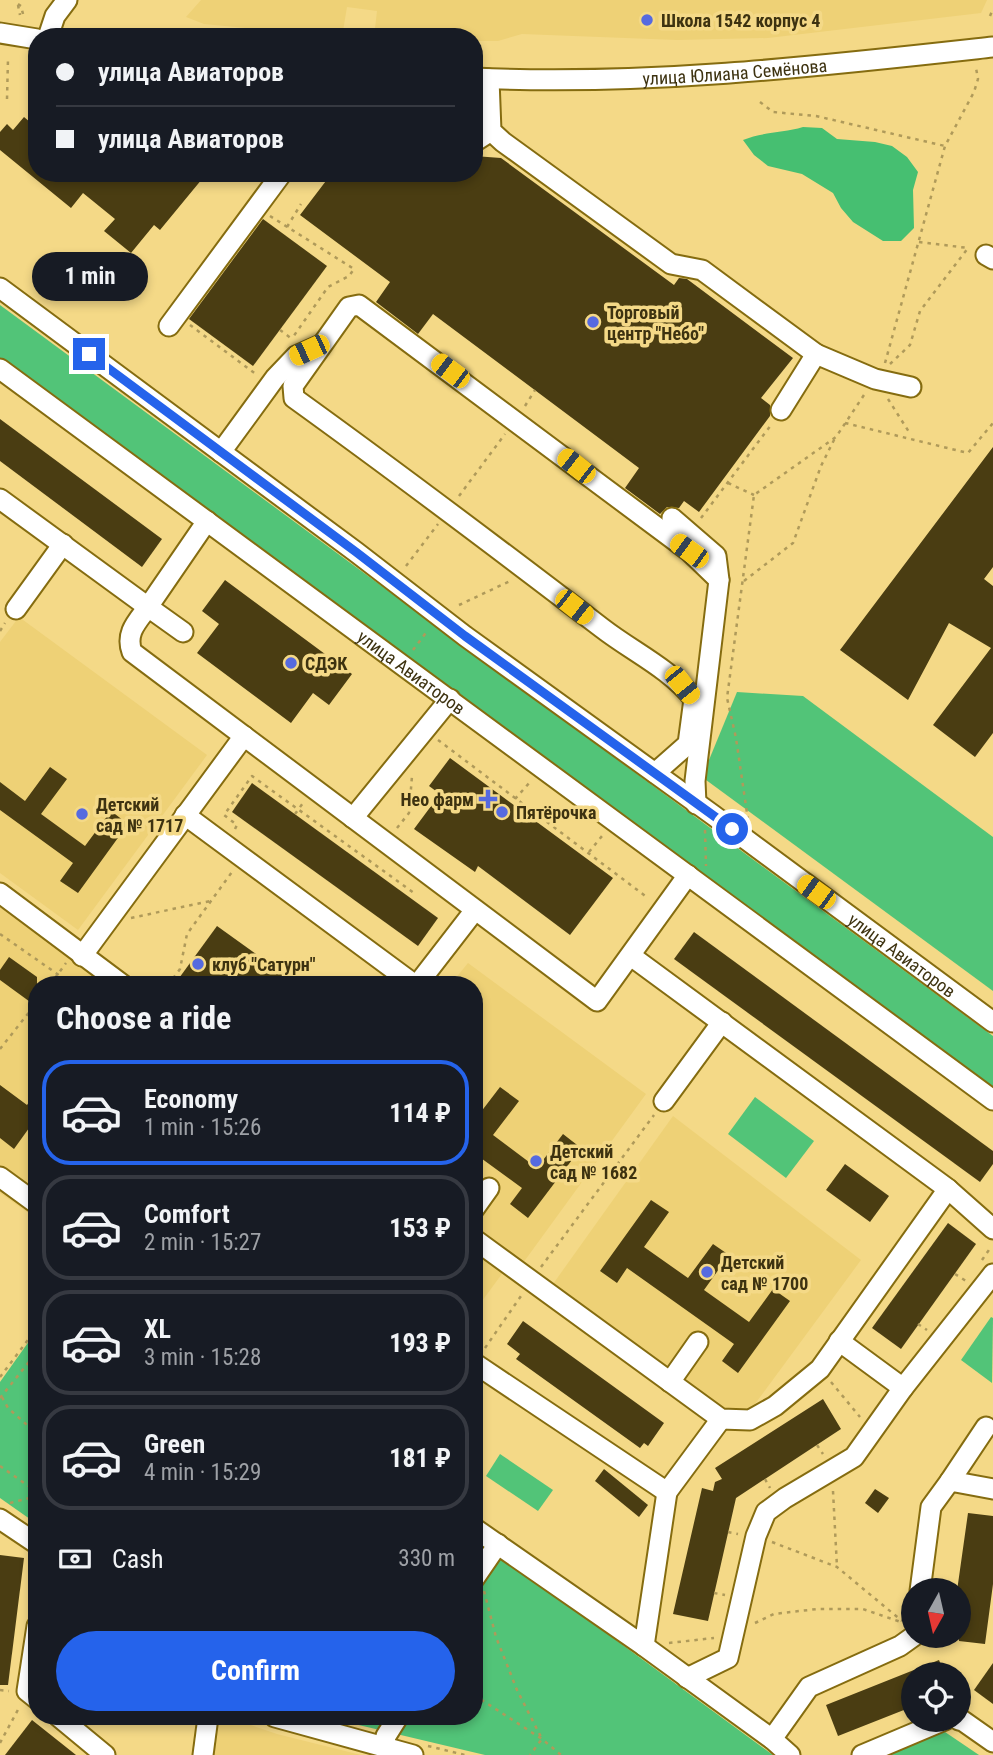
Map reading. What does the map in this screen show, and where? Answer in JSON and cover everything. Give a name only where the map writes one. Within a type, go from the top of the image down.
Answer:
[{"type":"street","points":[[51,28],[55,16],[67,0]]},
{"type":"street","points":[[0,33],[28,38]]},
{"type":"street","name":"улица Юлиана Семёнова","points":[[483,78],[638,78],[767,71],[993,47]]},
{"type":"street","points":[[483,136],[503,142],[671,264],[702,270],[816,354],[875,379],[911,387]]},
{"type":"street","points":[[173,321],[276,182]]},
{"type":"street","name":"улица Авиаторов","points":[[0,288],[465,636],[993,1022]]},
{"type":"street","points":[[655,773],[688,744],[694,699],[682,685],[641,653],[605,631],[448,510],[294,398],[293,386],[349,307],[359,305],[689,551],[719,580]]},
{"type":"street","points":[[221,452],[275,378],[296,356],[322,344]]},
{"type":"street","points":[[781,410],[816,354]]},
{"type":"street","name":"улица Авиаторов","points":[[0,369],[450,699],[697,874],[993,1100]]},
{"type":"street","points":[[0,499],[183,632]]},
{"type":"street","points":[[672,517],[716,556],[719,580],[695,780],[696,804]]},
{"type":"street","points":[[207,521],[129,634],[128,643],[132,652],[597,1001],[697,874]]},
{"type":"street","points":[[16,609],[63,544]]},
{"type":"street","points":[[353,818],[450,699]]},
{"type":"street","points":[[82,956],[244,736]]},
{"type":"street","points":[[185,815],[404,976]]},
{"type":"street","points":[[0,893],[110,976]]},
{"type":"street","points":[[423,976],[475,910]]},
{"type":"street","points":[[631,956],[948,1189],[993,1229]]},
{"type":"street","points":[[664,1101],[722,1022]]},
{"type":"street","points":[[0,1177],[28,1197]]},
{"type":"street","points":[[483,1196],[489,1188]]},
{"type":"street","points":[[483,1246],[721,1419],[750,1420],[775,1406],[820,1369],[948,1189]]},
{"type":"street","points":[[687,1678],[728,1658],[726,1636],[748,1535],[766,1512],[829,1464],[854,1457],[903,1388],[993,1274]]},
{"type":"street","points":[[839,1341],[903,1388]]},
{"type":"street","points":[[670,1382],[698,1342]]},
{"type":"street","points":[[483,1368],[667,1492]]},
{"type":"street","points":[[644,1646],[667,1492],[721,1419]]},
{"type":"street","points":[[922,1578],[932,1507],[986,1427]]},
{"type":"street","points":[[950,1481],[993,1489]]},
{"type":"street","points":[[0,1520],[28,1538]]},
{"type":"street","points":[[483,1534],[644,1646],[790,1755]]},
{"type":"street","points":[[483,1566],[498,1544]]},
{"type":"street","points":[[772,1739],[809,1687],[901,1645]]},
{"type":"street","points":[[69,1725],[105,1755]]},
{"type":"street","points":[[203,1755],[207,1725]]},
{"type":"street","points":[[303,1725],[384,1748],[417,1750]]},
{"type":"street","points":[[384,1748],[386,1736],[393,1725]]},
{"type":"street","points":[[971,1727],[993,1742]]},
{"type":"street","points":[[862,1755],[917,1732]]},
{"type":"path","points":[[990,16],[993,9]]},
{"type":"path","points":[[7,99],[8,59]]},
{"type":"path","points":[[744,581],[793,543],[821,466],[836,437],[887,361],[945,146],[974,92],[978,79],[976,70]]},
{"type":"path","points":[[0,93],[7,93]]},
{"type":"path","points":[[760,102],[773,112],[816,116],[945,146]]},
{"type":"path","points":[[287,227],[301,204]]},
{"type":"path","points":[[258,207],[354,270],[349,276],[328,286],[292,339],[280,330]]},
{"type":"path","points":[[875,379],[910,345],[920,311],[968,248],[919,242]]},
{"type":"path","points":[[173,321],[263,379]]},
{"type":"path","points":[[875,379],[909,432]]},
{"type":"path","points":[[407,566],[536,390]]},
{"type":"path","points":[[845,423],[968,453],[993,424]]},
{"type":"path","points":[[691,532],[766,433]]},
{"type":"path","points":[[748,820],[727,698],[754,495],[836,437]]},
{"type":"path","points":[[727,483],[754,495]]},
{"type":"path","points":[[459,604],[520,576]]},
{"type":"path","points":[[409,655],[431,625]]},
{"type":"path","points":[[431,735],[654,902]]},
{"type":"path","points":[[386,843],[409,813],[412,772]]},
{"type":"path","points":[[224,844],[237,825],[224,815],[252,776],[414,892]]},
{"type":"path","points":[[516,799],[531,781]]},
{"type":"path","points":[[697,874],[705,827]]},
{"type":"path","points":[[588,853],[604,833]]},
{"type":"path","points":[[175,976],[180,969],[187,934],[243,858]]},
{"type":"path","points":[[105,924],[210,901]]},
{"type":"path","points":[[0,934],[60,976]]},
{"type":"path","points":[[0,1049],[28,1014]]},
{"type":"path","points":[[483,1351],[531,1281],[664,1101]]},
{"type":"path","points":[[955,1274],[966,1281]]},
{"type":"path","points":[[918,1324],[929,1330]]},
{"type":"path","points":[[0,1377],[28,1343]]},
{"type":"path","points":[[28,1364],[1,1398],[28,1427]]},
{"type":"path","points":[[820,1369],[860,1417]]},
{"type":"path","points":[[817,1445],[829,1464],[837,1567]]},
{"type":"path","points":[[0,1466],[28,1487]]},
{"type":"path","points":[[765,1479],[773,1492]]},
{"type":"path","points":[[0,1506],[28,1497]]},
{"type":"path","points":[[728,1532],[748,1535],[837,1567],[901,1622]]},
{"type":"path","points":[[714,1593],[728,1595]]},
{"type":"path","points":[[483,1595],[517,1690],[541,1739]]},
{"type":"path","points":[[665,1643],[726,1636],[774,1614],[817,1609],[863,1609],[901,1626]]},
{"type":"path","points":[[0,1743],[28,1701]]},
{"type":"path","points":[[483,1701],[561,1755]]},
{"type":"path","points":[[530,1755],[541,1739]]},
{"type":"path","points":[[417,1750],[465,1755]]},
{"type":"shaded area","name":"Школа 1542 корпус 4","points":[[201,0],[987,0],[981,13],[768,38],[677,40],[522,34],[498,41],[483,41],[483,28],[375,28],[377,11],[347,7],[344,28],[246,28],[204,24],[186,17]]},
{"type":"shaded area","name":"Детский сад № 1717","points":[[19,617],[207,755],[78,930],[0,873],[0,642]]},
{"type":"shaded area","points":[[0,905],[99,976],[28,976],[28,1213],[0,1193]]},
{"type":"shaded area","name":"Детский сад № 1682","points":[[468,963],[646,1094],[523,1263],[483,1234],[483,976],[457,976]]},
{"type":"shaded area","name":"Детский сад № 1700","points":[[673,1116],[861,1260],[752,1408],[722,1409],[579,1307],[553,1284]]},
{"type":"shaded area","points":[[483,1256],[504,1271],[483,1300]]},
{"type":"shaded area","points":[[197,1725],[251,1725],[361,1755],[192,1755]]},
{"type":"green space","points":[[803,127],[822,128],[837,139],[892,146],[907,157],[918,172],[913,190],[914,228],[901,241],[883,241],[853,222],[833,193],[802,174],[768,166],[754,155],[743,140]]},
{"type":"green space","points":[[0,305],[993,1036],[993,1089],[0,358]]},
{"type":"green space","points":[[737,692],[803,696],[993,837],[993,991],[702,777]]},
{"type":"green space","points":[[755,1097],[814,1141],[786,1178],[728,1134]]},
{"type":"green space","points":[[991,1317],[993,1318],[992,1383],[961,1360]]},
{"type":"green space","points":[[28,1343],[28,1518],[0,1498],[0,1382]]},
{"type":"green space","points":[[500,1454],[553,1490],[538,1511],[486,1476]]},
{"type":"green space","points":[[483,1543],[773,1755],[485,1755],[359,1725],[483,1725]]},
{"type":"green space","points":[[945,1732],[979,1755],[884,1755]]},
{"type":"building","points":[[24,117],[28,120],[28,173],[0,150],[0,132],[7,124],[13,130]]},
{"type":"building","name":"Торговый центр \"Небо\"","points":[[483,157],[501,158],[674,285],[679,278],[687,279],[793,358],[761,398],[770,405],[770,416],[699,512],[684,501],[679,508],[667,507],[660,514],[625,488],[639,468],[433,314],[418,334],[376,302],[390,282],[300,215],[325,182],[483,182]]},
{"type":"building","points":[[39,182],[200,182],[160,230],[154,225],[131,253],[104,231],[115,219],[83,193],[71,208]]},
{"type":"building","points":[[263,219],[327,266],[253,366],[189,319]]},
{"type":"building","points":[[0,419],[162,539],[142,567],[0,461]]},
{"type":"building","points":[[993,447],[993,567],[984,579],[993,586],[993,733],[975,757],[933,725],[991,648],[949,623],[908,700],[840,650]]},
{"type":"building","points":[[225,580],[352,674],[329,705],[313,693],[291,723],[197,653],[219,624],[202,611]]},
{"type":"building","points":[[450,758],[613,878],[570,935],[478,866],[475,872],[414,829],[440,794],[429,786]]},
{"type":"building","points":[[50,767],[67,779],[41,814],[85,846],[111,811],[128,824],[78,893],[60,881],[73,863],[0,810],[0,782],[25,801]]},
{"type":"building","points":[[252,783],[438,918],[418,946],[232,812]]},
{"type":"building","points":[[217,926],[286,976],[181,976]]},
{"type":"building","points":[[694,932],[993,1151],[993,1164],[980,1182],[674,959]]},
{"type":"building","points":[[9,957],[36,976],[28,976],[28,1000],[0,980],[0,970]]},
{"type":"building","points":[[0,1085],[28,1104],[28,1130],[14,1149],[0,1138]]},
{"type":"building","points":[[500,1087],[519,1101],[493,1135],[537,1168],[563,1134],[581,1148],[528,1218],[510,1204],[522,1188],[483,1160],[483,1109]]},
{"type":"building","points":[[845,1164],[889,1196],[870,1222],[826,1190]]},
{"type":"building","points":[[651,1200],[669,1212],[644,1247],[688,1278],[713,1244],[729,1255],[704,1290],[749,1322],[773,1289],[790,1301],[738,1373],[722,1361],[734,1344],[627,1268],[617,1283],[600,1271]]},
{"type":"building","points":[[948,1223],[976,1244],[901,1349],[872,1328]]},
{"type":"building","points":[[523,1321],[664,1423],[648,1446],[644,1443],[640,1448],[516,1359],[520,1354],[507,1344]]},
{"type":"building","points":[[823,1399],[841,1429],[736,1498],[708,1621],[673,1614],[702,1488],[713,1491],[715,1482],[722,1479],[715,1468]]},
{"type":"building","points":[[604,1469],[648,1505],[639,1517],[595,1481]]},
{"type":"building","points":[[875,1489],[889,1498],[878,1513],[865,1503]]},
{"type":"building","points":[[968,1513],[993,1516],[993,1584],[985,1644],[971,1642],[971,1578],[959,1578]]},
{"type":"building","points":[[0,1555],[24,1558],[8,1685],[0,1685]]},
{"type":"building","points":[[993,1663],[993,1704],[974,1690]]},
{"type":"building","points":[[901,1675],[901,1711],[838,1736],[826,1705]]},
{"type":"building","points":[[28,1725],[38,1725],[76,1755],[5,1755]]},
{"type":"place","name":"Школа 1542 корпус 4","points":[[647,20]]},
{"type":"place","name":"Торговый центр \"Небо\"","points":[[593,322]]},
{"type":"place","name":"СДЭК","points":[[291,663]]},
{"type":"place","name":"Нео фарм","points":[[488,799]]},
{"type":"place","name":"Пятёрочка","points":[[502,812]]},
{"type":"place","name":"Детский сад № 1717","points":[[82,814]]},
{"type":"place","name":"клуб \"Сатурн\"","points":[[198,964]]},
{"type":"place","name":"Детский сад № 1682","points":[[536,1161]]},
{"type":"place","name":"Детский сад № 1700","points":[[707,1272]]},
{"type":"route","points":[[89,354],[465,636],[732,829]]}]
